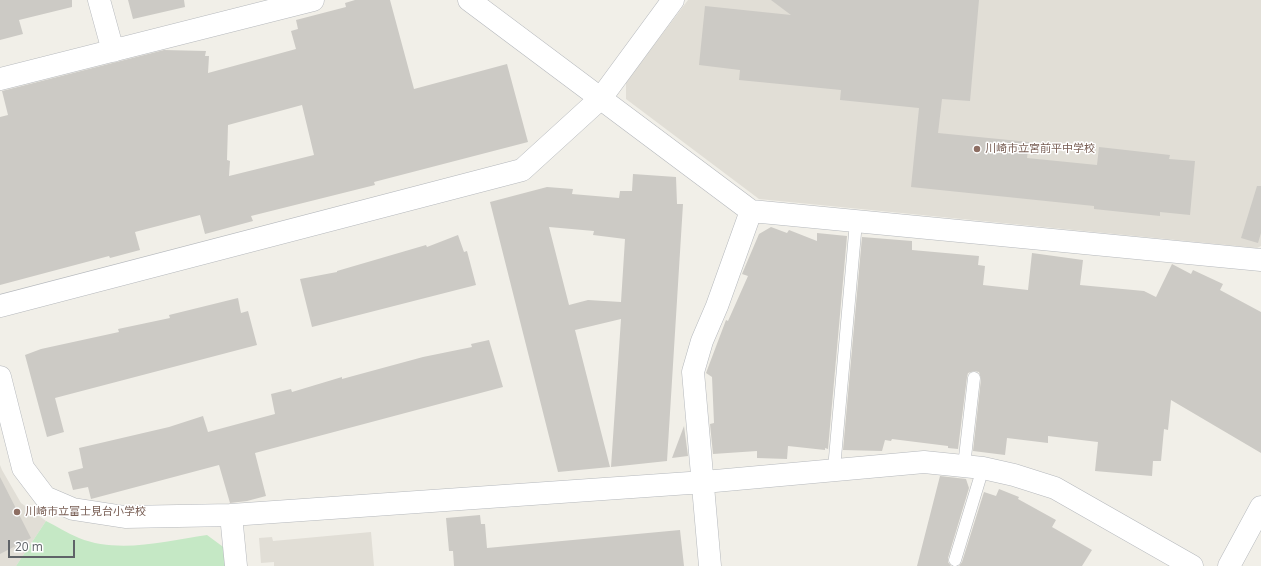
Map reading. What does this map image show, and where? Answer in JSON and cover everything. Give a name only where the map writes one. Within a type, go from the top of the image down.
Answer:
[{"type":"street","points":[[99,0],[113,51]]},
{"type":"street","points":[[0,79],[313,0]]},
{"type":"street","points":[[469,0],[751,211],[1261,260]]},
{"type":"street","points":[[0,306],[522,170],[601,98],[673,0]]},
{"type":"street","points":[[710,566],[704,482],[697,429],[693,372],[702,341],[717,306],[751,211]]},
{"type":"street","points":[[0,377],[23,468],[45,497],[73,509],[125,517],[231,515],[704,482],[924,462],[973,467],[1014,475],[1055,488],[1192,566]]},
{"type":"street","points":[[1229,566],[1261,507]]},
{"type":"street","points":[[231,515],[236,566]]},
{"type":"lane","points":[[834,469],[856,222]]},
{"type":"lane","points":[[955,560],[973,467],[974,378]]},
{"type":"shaded area","name":"川崎市立宮前平中学校","points":[[688,0],[1261,0],[1261,246],[1257,248],[759,199],[626,99],[626,82]]},
{"type":"shaded area","name":"川崎市立富士見台小学校","points":[[0,465],[21,503],[46,521],[16,566],[0,566]]},
{"type":"shaded area","points":[[371,532],[374,566],[274,566],[274,562],[261,563],[259,538],[272,537],[273,541]]},
{"type":"green space","points":[[46,521],[79,538],[94,543],[110,545],[143,545],[207,535],[226,549],[227,566],[16,566]]},
{"type":"building","points":[[0,0],[72,0],[72,7],[19,20],[23,34],[0,40]]},
{"type":"building","points":[[128,0],[184,0],[185,7],[133,19]]},
{"type":"building","points":[[355,0],[390,0],[414,89],[507,64],[528,142],[374,182],[375,185],[251,216],[253,221],[205,234],[200,215],[135,232],[140,250],[110,258],[109,256],[0,285],[0,117],[8,115],[2,91],[164,50],[206,51],[205,56],[209,56],[208,73],[296,49],[291,31],[298,29],[296,20],[346,7],[345,3]],"holes":[[[302,105],[314,155],[229,176],[230,161],[227,160],[228,125]]]},
{"type":"building","points":[[771,0],[979,0],[970,101],[942,99],[938,133],[1029,142],[1027,158],[1097,165],[1099,147],[1170,155],[1169,159],[1195,161],[1190,215],[1160,212],[1160,216],[1094,209],[1094,206],[911,187],[919,108],[840,100],[841,90],[739,80],[740,70],[699,65],[705,6],[791,15]]},
{"type":"building","points":[[633,174],[676,177],[677,204],[683,204],[667,461],[611,467],[621,319],[575,330],[610,467],[558,472],[490,202],[547,187],[573,189],[572,194],[619,198],[620,191],[632,191]],"holes":[[[549,227],[594,231],[593,235],[625,239],[621,302],[588,300],[569,305]]]},
{"type":"building","points":[[1257,186],[1261,186],[1261,233],[1258,243],[1241,238]]},
{"type":"building","points":[[771,227],[787,233],[789,230],[817,241],[817,233],[847,236],[828,449],[825,448],[825,450],[788,446],[787,459],[757,458],[757,451],[713,454],[710,424],[714,423],[712,377],[706,373],[726,320],[728,321],[748,276],[742,274],[759,234]]},
{"type":"building","points":[[458,235],[464,252],[467,251],[476,285],[312,327],[300,279],[337,272],[426,245],[427,247]]},
{"type":"building","points":[[862,237],[912,241],[912,250],[979,256],[978,265],[985,266],[983,285],[1028,290],[1032,253],[1083,260],[1080,285],[1144,291],[1156,297],[1172,264],[1191,274],[1193,270],[1223,284],[1220,290],[1261,312],[1261,453],[1171,400],[1168,430],[1164,429],[1161,461],[1153,461],[1152,476],[1095,471],[1098,442],[1048,436],[1048,443],[1007,438],[1005,455],[973,451],[981,379],[979,372],[974,371],[968,373],[967,377],[958,449],[948,448],[948,446],[892,439],[891,441],[885,440],[882,451],[843,450]]},
{"type":"building","points":[[238,298],[241,313],[248,311],[257,345],[55,398],[64,432],[47,437],[25,355],[41,349],[119,332],[118,329],[170,318],[169,315]]},
{"type":"building","points":[[489,340],[503,387],[255,453],[266,496],[247,501],[230,503],[219,465],[91,499],[88,487],[73,490],[68,472],[83,468],[79,448],[169,427],[203,416],[208,432],[275,414],[271,394],[291,389],[292,392],[342,377],[342,379],[423,357],[472,347],[471,344]]},
{"type":"building","points":[[684,426],[688,456],[672,458]]},
{"type":"building","points":[[940,476],[966,479],[969,488],[948,558],[948,562],[951,566],[917,566]]},
{"type":"building","points":[[0,477],[31,538],[0,554]]},
{"type":"building","points":[[999,489],[1019,497],[1018,499],[1056,520],[1052,527],[1092,550],[1082,566],[959,566],[962,562],[984,492],[996,496]]},
{"type":"building","points":[[480,515],[481,524],[485,524],[487,548],[680,530],[684,566],[454,566],[453,551],[449,551],[446,518]]},
{"type":"place","name":"川崎市立宮前平中学校","points":[[977,149]]},
{"type":"place","name":"川崎市立富士見台小学校","points":[[17,512]]}]
